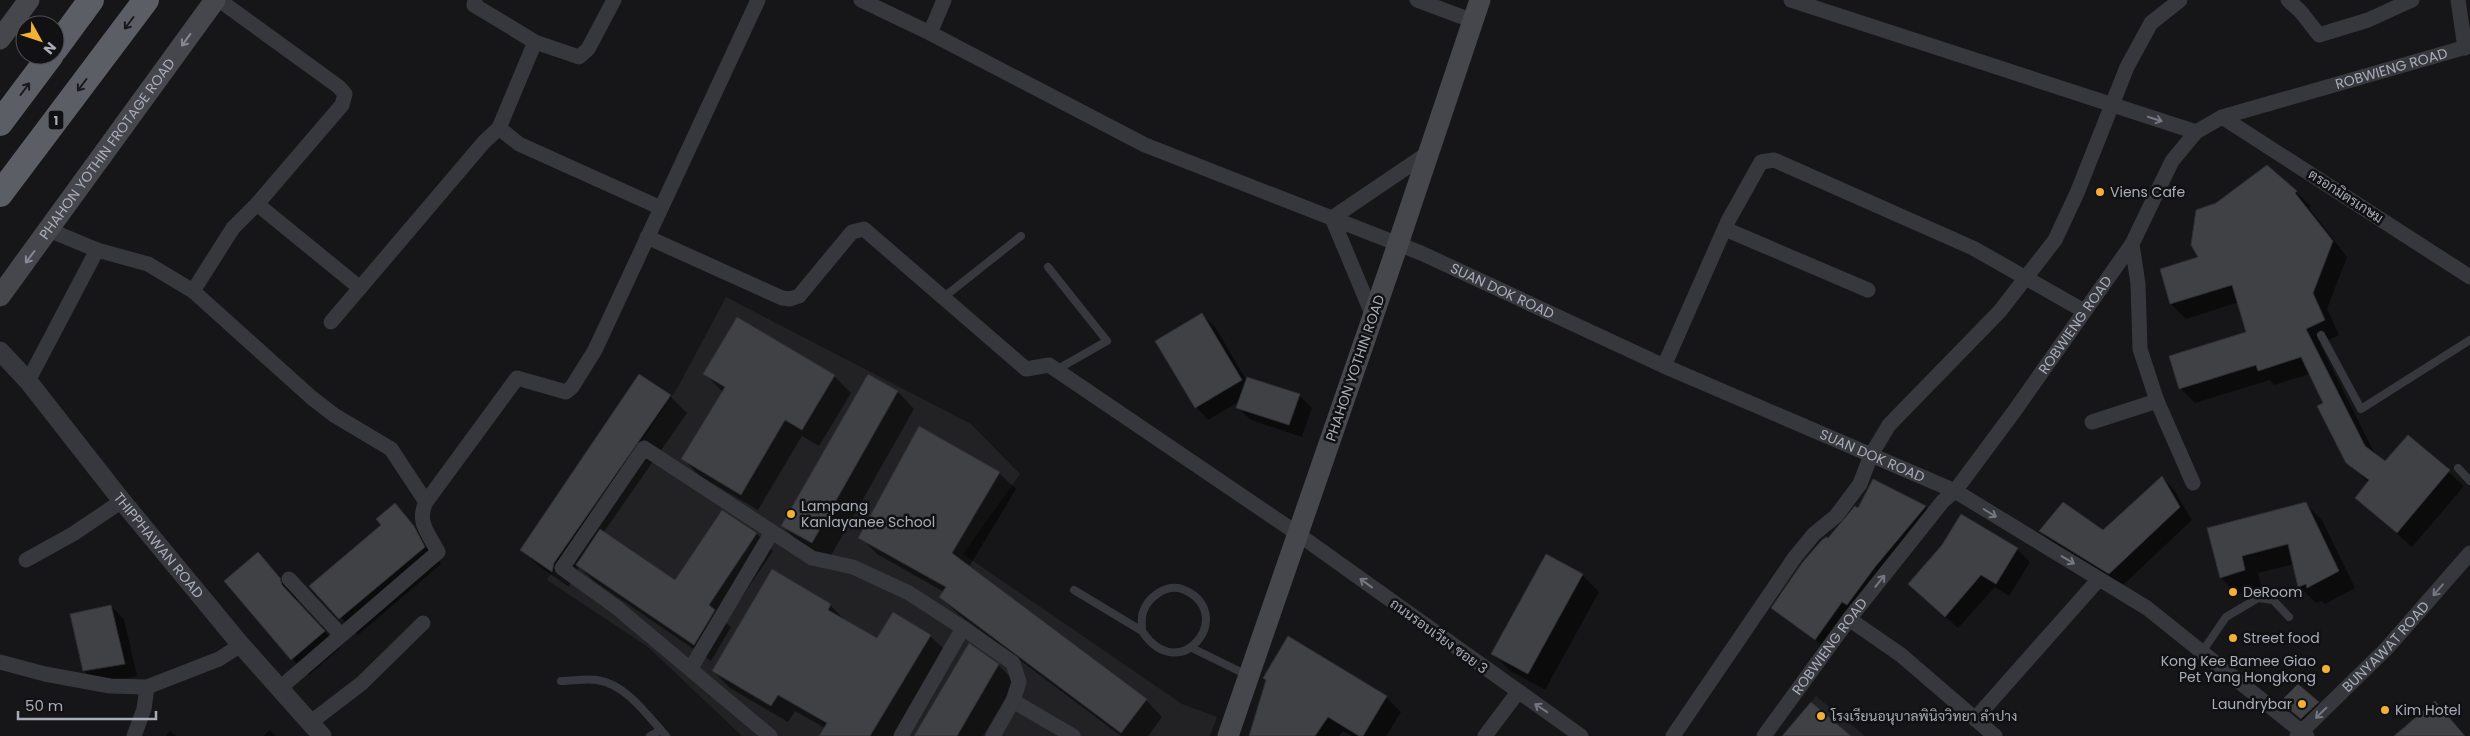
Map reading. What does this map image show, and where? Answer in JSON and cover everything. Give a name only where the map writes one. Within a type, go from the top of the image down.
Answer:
[{"type":"highway","points":[[65,36],[92,0]]},
{"type":"highway","name":"1","points":[[0,194],[146,0]]},
{"type":"highway","points":[[0,123],[43,65]]},
{"type":"main road","points":[[0,39],[29,0]]},
{"type":"main road","name":"PHAHON YOTHIN FROTAGE ROAD","points":[[0,296],[215,0]]},
{"type":"main road","name":"PHAHON YOTHIN ROAD","points":[[1228,736],[1480,0]]},
{"type":"street","points":[[193,291],[233,228],[257,204],[342,105],[345,94],[339,87],[219,0]]},
{"type":"street","points":[[475,0],[474,5],[535,42],[579,57],[588,49],[614,0]]},
{"type":"street","points":[[280,688],[438,552],[422,522],[421,515],[426,502],[517,378],[566,392],[572,387],[595,350],[758,0]]},
{"type":"street","name":"SUAN DOK ROAD","points":[[861,0],[930,33],[1144,145],[1398,244],[1664,366],[1955,491],[2147,608],[2302,734]]},
{"type":"street","points":[[930,33],[944,0]]},
{"type":"street","points":[[1417,0],[1473,21]]},
{"type":"street","points":[[1791,0],[2196,132]]},
{"type":"street","points":[[1674,736],[1795,557],[1814,534],[1836,516],[1860,484],[1871,454],[1889,425],[2000,312],[2055,240],[2113,105],[2127,67],[2151,23],[2180,0]]},
{"type":"street","points":[[2288,0],[2301,12],[2318,35],[2368,20],[2412,0]]},
{"type":"street","points":[[2458,0],[2467,47]]},
{"type":"street","points":[[331,322],[484,142],[499,128],[535,42]]},
{"type":"street","name":"ROBWIENG ROAD","points":[[1764,736],[1849,619],[1943,501],[1955,491],[2013,413],[2132,244],[2172,161],[2196,132],[2222,117],[2467,47]]},
{"type":"street","name":"ตรอกมิตรเกษม","points":[[2222,117],[2468,272]]},
{"type":"street","points":[[499,128],[519,144],[661,208]]},
{"type":"street","points":[[1373,316],[1332,218],[1428,153]]},
{"type":"street","points":[[1664,366],[1725,229],[1761,162],[1774,160],[1972,248],[2027,277],[2084,311]]},
{"type":"street","points":[[257,204],[360,288]]},
{"type":"street","points":[[647,237],[782,298],[790,299],[798,296],[852,232],[864,228],[1026,369],[1049,365],[1056,370]]},
{"type":"street","points":[[1725,229],[1868,290]]},
{"type":"street","points":[[49,230],[97,250],[148,264],[193,291],[312,398],[334,415],[391,449],[426,502]]},
{"type":"street","points":[[2132,244],[2138,284],[2140,348],[2157,401],[2194,483]]},
{"type":"street","points":[[28,381],[97,250]]},
{"type":"street","name":"THIPPHAWAN ROAD","points":[[0,351],[28,381],[122,502],[241,645],[316,729]]},
{"type":"street","name":"ถนนรอบเวียง ซอย 3","points":[[1056,370],[1298,534],[1581,736]]},
{"type":"street","points":[[2092,422],[2157,401]]},
{"type":"street","points":[[770,736],[616,607],[562,568],[644,448],[812,558],[854,567],[908,593],[1013,663],[1019,682],[1013,701],[993,736]]},
{"type":"street","points":[[26,560],[73,534],[122,502]]},
{"type":"street","points":[[691,668],[772,532]]},
{"type":"street","name":"BUNYAWAT ROAD","points":[[2302,734],[2387,648],[2470,553]]},
{"type":"street","points":[[290,579],[341,635]]},
{"type":"street","points":[[1974,719],[2100,579]]},
{"type":"street","points":[[1849,619],[1900,655],[1996,736]]},
{"type":"street","points":[[316,729],[423,623]]},
{"type":"street","points":[[901,736],[963,628]]},
{"type":"street","points":[[0,662],[45,674],[110,686],[148,687],[219,659],[241,645]]},
{"type":"street","points":[[134,736],[144,709],[148,687]]},
{"type":"street","points":[[1485,736],[1518,692]]},
{"type":"street","points":[[1013,701],[1073,736]]},
{"type":"lane","points":[[944,298],[1021,236]]},
{"type":"lane","points":[[1048,266],[1107,341],[1056,370]]},
{"type":"lane","points":[[2321,335],[2361,409],[2470,340]]},
{"type":"lane","points":[[2458,468],[2470,481]]},
{"type":"lane","points":[[1074,590],[1142,630],[1149,642],[1162,651],[1177,653],[1192,648],[1202,636],[1206,621],[1203,606],[1193,594],[1179,588],[1163,590],[1150,598],[1143,612],[1142,630]]},
{"type":"lane","points":[[2202,652],[2226,617],[2258,598],[2273,600],[2289,618]]},
{"type":"lane","points":[[1192,648],[1249,676]]},
{"type":"lane","points":[[561,681],[597,680],[616,687],[635,702],[666,736]]},
{"type":"lane","points":[[650,736],[660,730]]},
{"type":"shaded area","name":"Lampang Kanlayanee School","points":[[726,297],[971,424],[1020,474],[963,554],[1182,704],[1217,717],[1210,736],[742,736],[648,647],[547,580],[678,387]]},
{"type":"shaded area","name":"โรงเรียนอนุบาลพินิจวิทยา ลำปาง","points":[[1816,696],[1865,736],[1785,736]]},
{"type":"building","points":[[2267,165],[2297,191],[2295,193],[2333,241],[2313,293],[2325,320],[2306,329],[2365,446],[2385,461],[2408,435],[2450,470],[2397,533],[2355,498],[2369,480],[2346,463],[2317,406],[2323,403],[2301,357],[2258,371],[2256,365],[2179,389],[2169,356],[2246,332],[2232,285],[2170,304],[2160,269],[2198,257],[2191,245],[2196,210],[2216,203]]},
{"type":"building","points":[[1202,313],[1242,380],[1195,408],[1155,341]]},
{"type":"building","points":[[737,317],[835,375],[802,430],[785,420],[741,495],[681,459],[725,387],[703,374]]},
{"type":"building","points":[[639,374],[671,395],[554,563],[552,572],[520,550]]},
{"type":"building","points":[[868,374],[898,391],[812,543],[781,526]]},
{"type":"building","points":[[1247,377],[1300,394],[1289,425],[1236,408]]},
{"type":"building","points":[[919,426],[1000,472],[952,553],[1147,699],[1121,733],[939,597],[946,587],[858,538]]},
{"type":"building","points":[[2162,476],[2180,507],[2109,574],[2039,531],[2063,502],[2103,530]]},
{"type":"building","points":[[1873,479],[1926,506],[1875,567],[1847,605],[1842,602],[1815,640],[1771,608],[1802,563],[1821,541],[1826,537],[1828,538],[1855,506],[1858,508]]},
{"type":"building","points":[[2306,502],[2339,571],[2307,588],[2306,584],[2298,587],[2288,544],[2242,556],[2245,570],[2220,578],[2207,528]]},
{"type":"building","points":[[395,503],[414,526],[425,547],[339,619],[309,586],[381,525],[376,519]]},
{"type":"building","points":[[722,510],[757,533],[709,605],[715,610],[694,645],[576,565],[600,529],[675,580]]},
{"type":"building","points":[[1961,514],[2018,548],[1996,584],[1981,575],[1945,617],[1908,584],[1942,545]]},
{"type":"building","points":[[258,552],[280,578],[282,585],[325,631],[291,660],[224,581]]},
{"type":"building","points":[[1546,554],[1583,574],[1528,674],[1491,654]]},
{"type":"building","points":[[772,569],[831,604],[828,610],[877,638],[893,612],[931,635],[870,736],[819,736],[827,723],[778,695],[771,706],[712,671]]},
{"type":"building","points":[[111,605],[125,664],[83,671],[70,614]]},
{"type":"building","points":[[1288,636],[1387,696],[1363,736],[1359,736],[1328,717],[1315,736],[1249,736],[1266,680],[1263,678]]},
{"type":"building","points":[[969,643],[999,664],[957,736],[914,736]]},
{"type":"building","name":"Laundrybar","points":[[2298,684],[2319,702],[2301,719],[2280,702]]},
{"type":"building","points":[[2435,701],[2465,736],[2394,736]]},
{"type":"building","name":"โรงเรียนอนุบาลพินิจวิทยา ลำปาง","points":[[1811,702],[1851,736],[1782,736]]},
{"type":"place","name":"Viens Cafe","points":[[2100,192]]},
{"type":"place","name":"Lampang Kanlayanee School","points":[[791,514]]},
{"type":"place","name":"DeRoom","points":[[2233,592]]},
{"type":"place","name":"Street food","points":[[2233,638]]},
{"type":"place","name":"Kong Kee Bamee Giao Pet Yang Hongkong","points":[[2326,669]]},
{"type":"place","name":"Laundrybar","points":[[2302,704]]},
{"type":"place","name":"Kim Hotel","points":[[2385,710]]},
{"type":"place","name":"โรงเรียนอนุบาลพินิจวิทยา ลำปาง","points":[[1821,716]]}]
